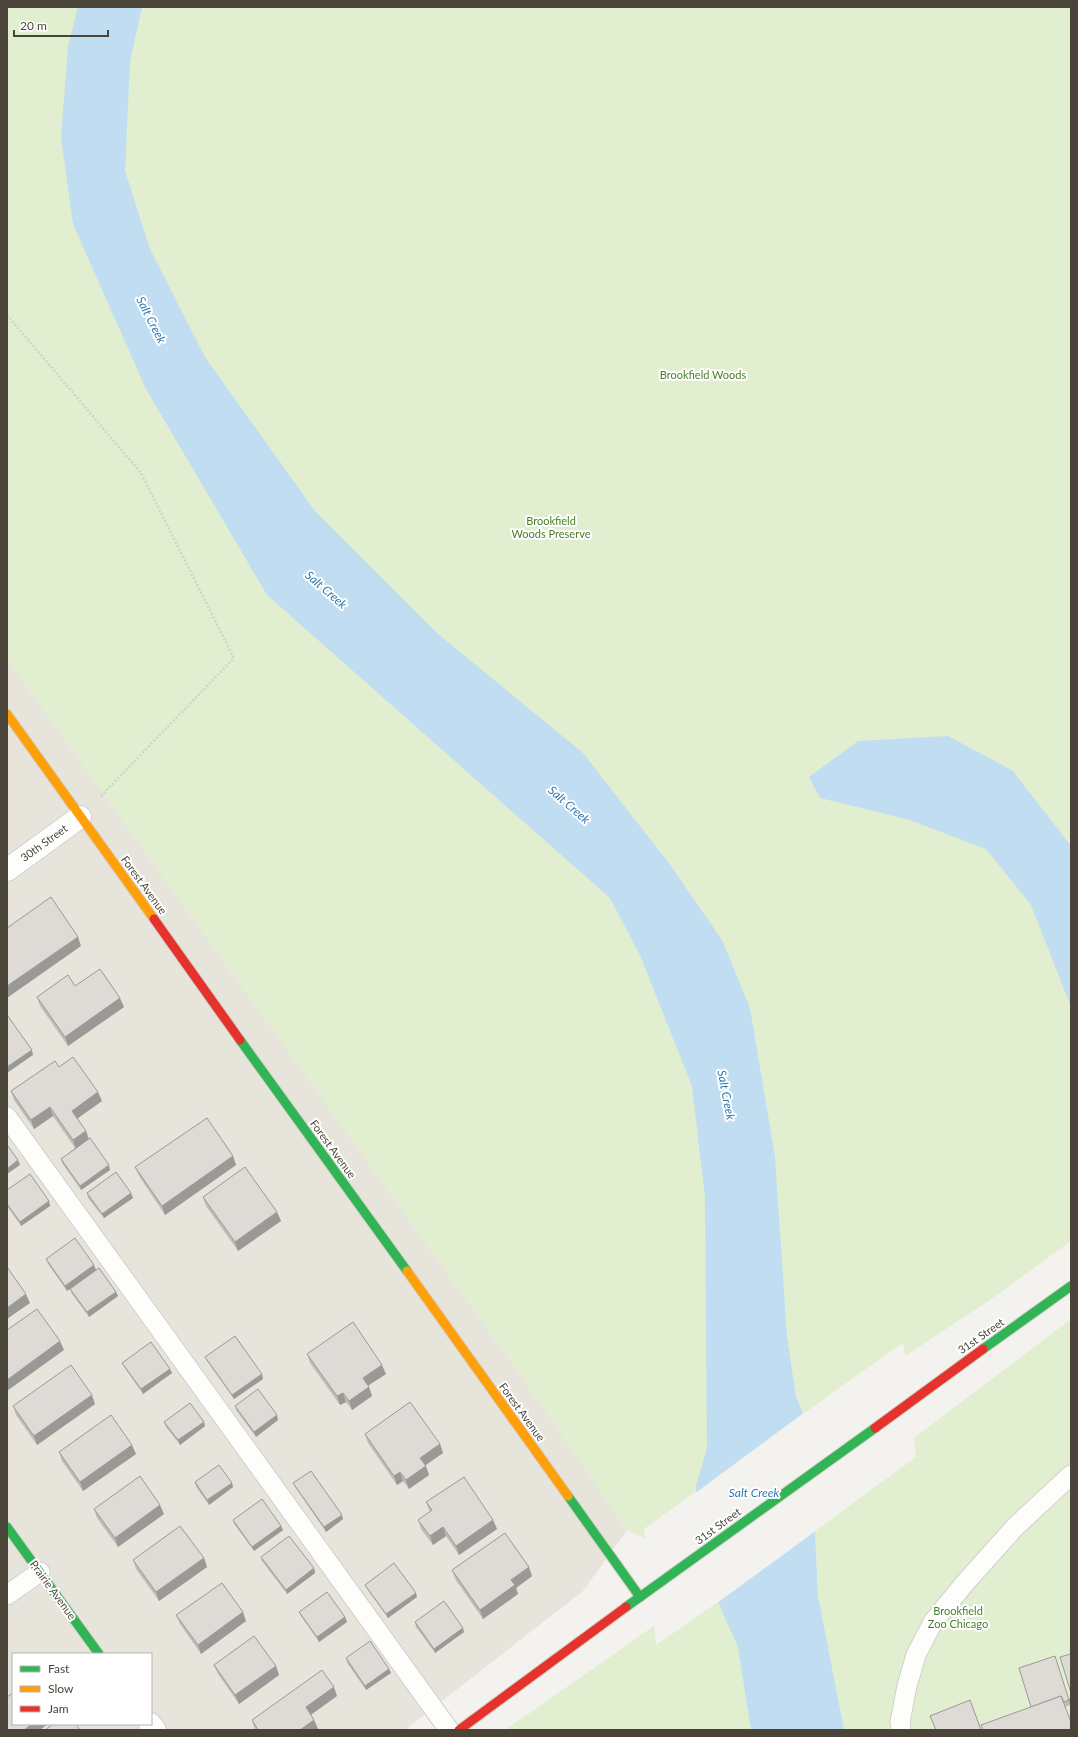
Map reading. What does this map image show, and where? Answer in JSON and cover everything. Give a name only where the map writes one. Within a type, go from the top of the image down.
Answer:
[{"type":"street","name":"Forest Avenue","points":[[7,714],[640,1597]]},
{"type":"street","name":"30th Street","points":[[7,870],[80,816]]},
{"type":"street","name":"31st Street","points":[[459,1730],[932,1385],[1071,1286]]},
{"type":"street","name":"Prairie Avenue","points":[[7,1527],[99,1653]]},
{"type":"lane","points":[[7,1117],[449,1730]]},
{"type":"lane","points":[[901,1730],[900,1722],[907,1686],[916,1655],[933,1622],[965,1583],[1015,1527],[1071,1475]]},
{"type":"lane","points":[[7,1595],[40,1572]]},
{"type":"path","points":[[7,315],[141,473],[234,658],[80,816]]},
{"type":"shaded area","points":[[7,659],[522,1377],[627,1530],[583,1591],[405,1730],[7,1730]]},
{"type":"green space","name":"Brookfield Woods Preserve","points":[[7,7],[1071,7],[1071,1241],[990,1300],[905,1356],[903,1343],[867,1368],[644,1529],[645,1538],[627,1530],[522,1377],[7,659]]},
{"type":"green space","name":"Brookfield Zoo Chicago","points":[[1071,1319],[1071,1730],[505,1730],[654,1626],[656,1645],[718,1602],[818,1595],[815,1531],[916,1457],[914,1438]]},
{"type":"water","name":"Salt Creek","points":[[78,7],[142,7],[130,61],[125,171],[150,249],[205,357],[315,511],[438,634],[583,753],[671,866],[722,940],[750,1008],[775,1157],[787,1337],[796,1397],[803,1413],[815,1531],[818,1596],[844,1730],[751,1730],[738,1647],[718,1602],[696,1492],[696,1486],[707,1448],[705,1197],[692,1086],[640,955],[610,898],[267,595],[146,389],[73,224],[61,137],[68,47]]},
{"type":"water","points":[[948,736],[1013,771],[1071,846],[1071,1007],[1031,905],[986,849],[907,819],[820,798],[809,777],[858,741]]},
{"type":"pier","points":[[805,1412],[817,1530],[717,1603],[694,1494]]},
{"type":"building","points":[[51,897],[78,937],[7,986],[7,928]]},
{"type":"building","points":[[100,969],[120,998],[65,1037],[37,997],[68,975],[75,986]]},
{"type":"building","points":[[7,1015],[32,1050],[7,1067]]},
{"type":"building","points":[[73,1057],[98,1092],[72,1111],[86,1131],[73,1140],[50,1107],[31,1120],[11,1091],[55,1061],[59,1067]]},
{"type":"building","points":[[207,1118],[233,1156],[162,1206],[135,1167]]},
{"type":"building","points":[[90,1138],[109,1165],[80,1186],[61,1159]]},
{"type":"building","points":[[7,1145],[18,1160],[7,1169]]},
{"type":"building","points":[[245,1167],[277,1212],[235,1242],[203,1197]]},
{"type":"building","points":[[116,1172],[131,1193],[102,1214],[87,1193]]},
{"type":"building","points":[[30,1174],[49,1201],[20,1222],[7,1204],[7,1190]]},
{"type":"building","points":[[75,1238],[94,1265],[65,1286],[46,1259]]},
{"type":"building","points":[[7,1267],[26,1294],[7,1308]]},
{"type":"building","points":[[99,1268],[116,1292],[87,1312],[70,1289]]},
{"type":"building","points":[[37,1309],[60,1341],[7,1380],[7,1330]]},
{"type":"building","points":[[353,1322],[382,1365],[363,1378],[369,1387],[349,1401],[343,1393],[337,1396],[307,1354]]},
{"type":"building","points":[[235,1336],[262,1374],[232,1395],[205,1357]]},
{"type":"building","points":[[151,1342],[170,1369],[141,1389],[122,1363]]},
{"type":"building","points":[[71,1365],[92,1395],[34,1436],[13,1406]]},
{"type":"building","points":[[258,1389],[277,1415],[254,1432],[235,1406]]},
{"type":"building","points":[[410,1402],[440,1444],[420,1458],[426,1466],[406,1480],[400,1472],[394,1476],[365,1434]]},
{"type":"building","points":[[190,1403],[204,1422],[178,1440],[164,1422]]},
{"type":"building","points":[[111,1415],[132,1445],[80,1482],[59,1452]]},
{"type":"building","points":[[219,1465],[232,1483],[207,1500],[195,1482]]},
{"type":"building","points":[[311,1471],[342,1515],[324,1527],[293,1483]]},
{"type":"building","points":[[140,1476],[160,1505],[115,1538],[94,1509]]},
{"type":"building","points":[[464,1477],[493,1520],[456,1546],[443,1527],[430,1536],[418,1520],[432,1510],[426,1502]]},
{"type":"building","points":[[262,1499],[281,1526],[252,1547],[233,1520]]},
{"type":"building","points":[[180,1526],[204,1558],[156,1592],[133,1560]]},
{"type":"building","points":[[505,1533],[529,1567],[511,1580],[515,1585],[480,1610],[452,1570]]},
{"type":"building","points":[[289,1536],[314,1568],[286,1590],[261,1557]]},
{"type":"building","points":[[394,1563],[416,1593],[386,1614],[365,1585]]},
{"type":"building","points":[[222,1583],[243,1612],[198,1645],[176,1615]]},
{"type":"building","points":[[327,1592],[345,1617],[317,1637],[299,1612]]},
{"type":"building","points":[[444,1601],[463,1628],[434,1649],[415,1622]]},
{"type":"building","points":[[254,1636],[276,1666],[235,1695],[214,1665]]},
{"type":"building","points":[[370,1641],[389,1669],[365,1686],[346,1658]]},
{"type":"building","points":[[1071,1654],[1071,1693],[1060,1657]]},
{"type":"building","points":[[1055,1656],[1069,1700],[1064,1702],[1061,1696],[1031,1707],[1019,1668]]},
{"type":"building","points":[[322,1670],[334,1687],[306,1707],[314,1720],[300,1730],[258,1730],[252,1720]]},
{"type":"building","points":[[12,1694],[12,1725],[31,1725],[24,1730],[7,1730],[7,1697]]},
{"type":"building","points":[[1061,1696],[1071,1722],[1071,1730],[983,1730],[981,1725]]},
{"type":"building","points":[[970,1700],[981,1730],[936,1730],[930,1716]]},
{"type":"building","points":[[52,1725],[77,1725],[80,1730],[45,1730]]},
{"type":"traffic: fast","points":[[240,1040],[407,1271]]},
{"type":"traffic: fast","points":[[983,1349],[1071,1286]]},
{"type":"traffic: fast","points":[[626,1607],[875,1428]]},
{"type":"traffic: fast","points":[[568,1496],[640,1597]]},
{"type":"traffic: fast","points":[[7,1527],[98,1653]]},
{"type":"traffic: slow","points":[[7,714],[154,919]]},
{"type":"traffic: slow","points":[[407,1271],[568,1496]]},
{"type":"traffic: jam","points":[[154,919],[240,1040]]},
{"type":"traffic: jam","points":[[875,1428],[983,1349]]},
{"type":"traffic: jam","points":[[459,1730],[626,1607]]},
{"type":"park label","name":"Brookfield Woods","points":[[703,375]]}]
